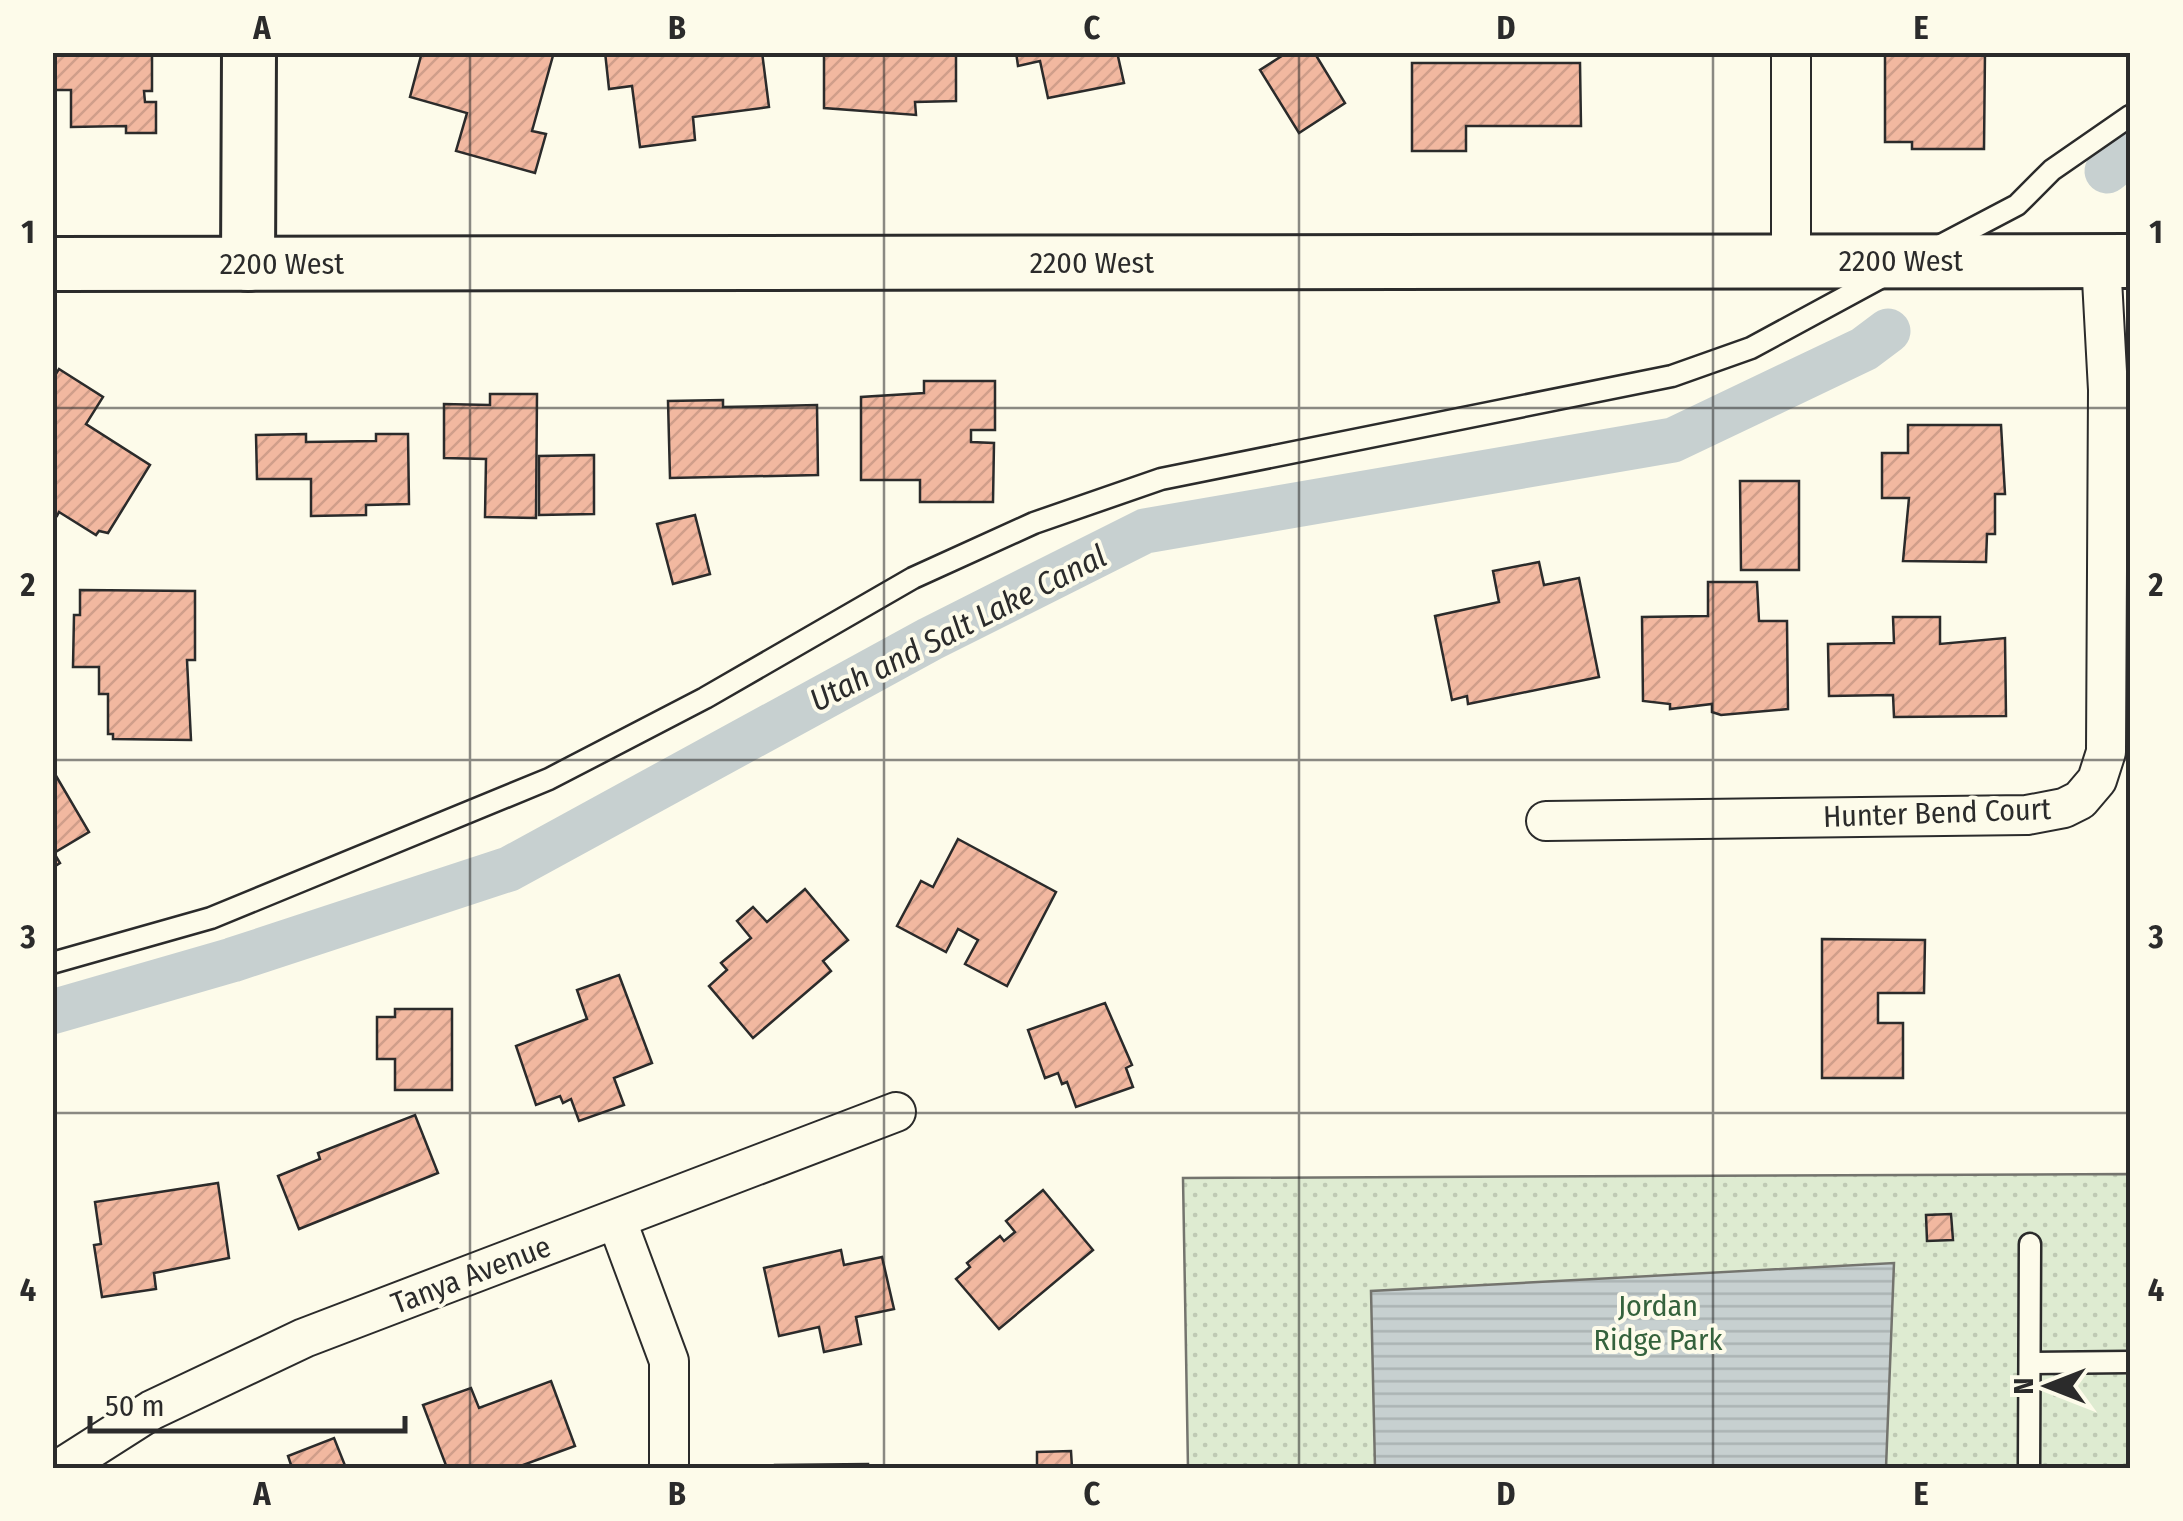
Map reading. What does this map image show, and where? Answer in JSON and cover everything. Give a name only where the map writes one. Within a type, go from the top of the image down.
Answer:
[{"type":"street","points":[[248,52],[248,264]]},
{"type":"street","points":[[1791,52],[1791,262]]},
{"type":"street","name":"2200 West","points":[[52,264],[2116,261]]},
{"type":"street","name":"Hunter Bend Court","points":[[1546,821],[2027,815],[2064,808],[2080,800],[2096,780],[2108,724],[2108,390],[2116,261]]},
{"type":"street","name":"Tanya Avenue","points":[[61,1468],[152,1410],[271,1353],[896,1112]]},
{"type":"street","points":[[617,1221],[669,1361],[669,1468]]},
{"type":"lane","points":[[52,963],[212,918],[549,779],[704,698],[913,578],[1034,523],[1161,480],[1672,376],[1751,348],[2017,204],[2052,170],[2130,116]]},
{"type":"lane","points":[[2029,1468],[2030,1244]]},
{"type":"lane","points":[[2030,1363],[2130,1362]]},
{"type":"green space","name":"Jordan Ridge Park","points":[[2130,1174],[2130,1468],[1188,1468],[1183,1178]]},
{"type":"shaded area","points":[[1894,1263],[1886,1468],[1375,1468],[1371,1291]]},
{"type":"building","points":[[52,52],[152,52],[152,91],[144,91],[145,102],[156,102],[156,133],[126,133],[126,126],[71,127],[71,90],[52,90]]},
{"type":"building","points":[[422,52],[554,52],[532,131],[546,134],[535,173],[456,151],[467,113],[410,97]]},
{"type":"building","points":[[605,52],[762,52],[769,107],[693,117],[695,140],[640,147],[632,86],[609,89]]},
{"type":"building","points":[[824,52],[956,52],[956,101],[915,102],[916,115],[824,108]]},
{"type":"building","points":[[1016,52],[1117,52],[1124,83],[1048,98],[1040,61],[1018,66]]},
{"type":"building","points":[[1288,52],[1314,52],[1345,103],[1299,133],[1260,70]]},
{"type":"building","points":[[1885,52],[1985,52],[1984,149],[1912,149],[1912,142],[1885,142]]},
{"type":"building","points":[[1412,63],[1580,63],[1581,126],[1466,126],[1466,151],[1412,151]]},
{"type":"building","points":[[59,369],[103,397],[86,424],[150,465],[108,533],[99,531],[96,535],[59,512],[57,516],[52,514],[52,380]]},
{"type":"building","points":[[924,381],[995,381],[995,430],[971,430],[971,442],[994,443],[993,502],[920,502],[920,480],[861,480],[861,397],[924,393]]},
{"type":"building","points":[[490,394],[537,394],[536,518],[485,517],[486,459],[444,458],[444,404],[490,405]]},
{"type":"building","points":[[723,400],[723,407],[817,405],[818,475],[670,478],[668,401]]},
{"type":"building","points":[[1908,425],[2001,425],[2005,494],[1995,494],[1995,534],[1987,534],[1986,562],[1903,561],[1909,498],[1882,498],[1882,453],[1908,453]]},
{"type":"building","points":[[306,434],[306,442],[376,441],[376,434],[408,434],[409,504],[366,505],[366,515],[311,516],[311,479],[257,479],[256,435]]},
{"type":"building","points":[[594,455],[594,514],[539,515],[539,456]]},
{"type":"building","points":[[1740,481],[1799,481],[1799,570],[1741,570]]},
{"type":"building","points":[[695,515],[710,574],[673,584],[657,524]]},
{"type":"building","points":[[1539,562],[1544,585],[1579,578],[1599,677],[1468,704],[1467,696],[1452,700],[1435,616],[1499,602],[1493,571]]},
{"type":"building","points":[[1708,582],[1757,582],[1759,621],[1787,621],[1788,709],[1721,715],[1712,712],[1712,704],[1670,709],[1670,704],[1643,701],[1642,617],[1708,616]]},
{"type":"building","points":[[80,590],[195,591],[195,660],[187,660],[191,740],[113,739],[113,734],[108,734],[108,694],[99,694],[99,667],[73,667],[74,615],[80,615]]},
{"type":"building","points":[[1893,617],[1940,617],[1940,644],[2005,638],[2006,716],[1894,717],[1893,695],[1829,696],[1828,644],[1894,643]]},
{"type":"building","points":[[52,769],[89,832],[54,853],[60,863],[52,868]]},
{"type":"building","points":[[958,839],[1056,892],[1007,986],[965,964],[978,940],[958,929],[946,952],[897,926],[921,881],[933,887]]},
{"type":"building","points":[[805,889],[848,940],[823,961],[831,971],[753,1038],[709,986],[727,970],[721,963],[751,938],[737,921],[753,907],[767,922]]},
{"type":"building","points":[[1822,939],[1925,940],[1924,993],[1878,993],[1878,1023],[1903,1023],[1903,1078],[1822,1078]]},
{"type":"building","points":[[619,975],[652,1063],[614,1078],[624,1105],[579,1121],[571,1099],[563,1103],[560,1096],[536,1105],[516,1046],[587,1019],[577,990]]},
{"type":"building","points":[[1105,1003],[1132,1065],[1126,1068],[1133,1087],[1076,1107],[1067,1082],[1062,1084],[1058,1073],[1045,1078],[1028,1030]]},
{"type":"building","points":[[395,1009],[452,1009],[452,1090],[395,1090],[395,1059],[377,1059],[377,1017],[395,1017]]},
{"type":"building","points":[[415,1115],[438,1173],[299,1229],[278,1176],[320,1159],[318,1153]]},
{"type":"building","points":[[218,1183],[229,1258],[154,1273],[156,1289],[102,1297],[94,1245],[101,1244],[95,1202]]},
{"type":"building","points":[[1043,1190],[1093,1250],[999,1329],[956,1279],[970,1267],[967,1263],[1000,1236],[1004,1241],[1015,1232],[1006,1221]]},
{"type":"building","points":[[1951,1214],[1953,1240],[1927,1241],[1926,1215]]},
{"type":"building","points":[[841,1250],[844,1265],[882,1257],[894,1309],[856,1317],[861,1344],[824,1352],[819,1327],[779,1336],[764,1268]]},
{"type":"building","points":[[551,1381],[575,1446],[515,1468],[447,1468],[423,1405],[471,1388],[479,1408]]},
{"type":"building","points":[[334,1438],[346,1468],[292,1468],[288,1456]]},
{"type":"building","points":[[1071,1451],[1072,1468],[1037,1468],[1037,1452]]},
{"type":"building","points":[[868,1464],[868,1468],[775,1468],[775,1465]]},
{"type":"waterway","name":"Utah and Salt Lake Canal","points":[[2107,171],[2130,153]]},
{"type":"waterway","name":"Utah and Salt Lake Canal","points":[[52,1012],[232,960],[509,869],[930,639],[1145,531],[1673,440],[1864,349],[1888,331]]}]
